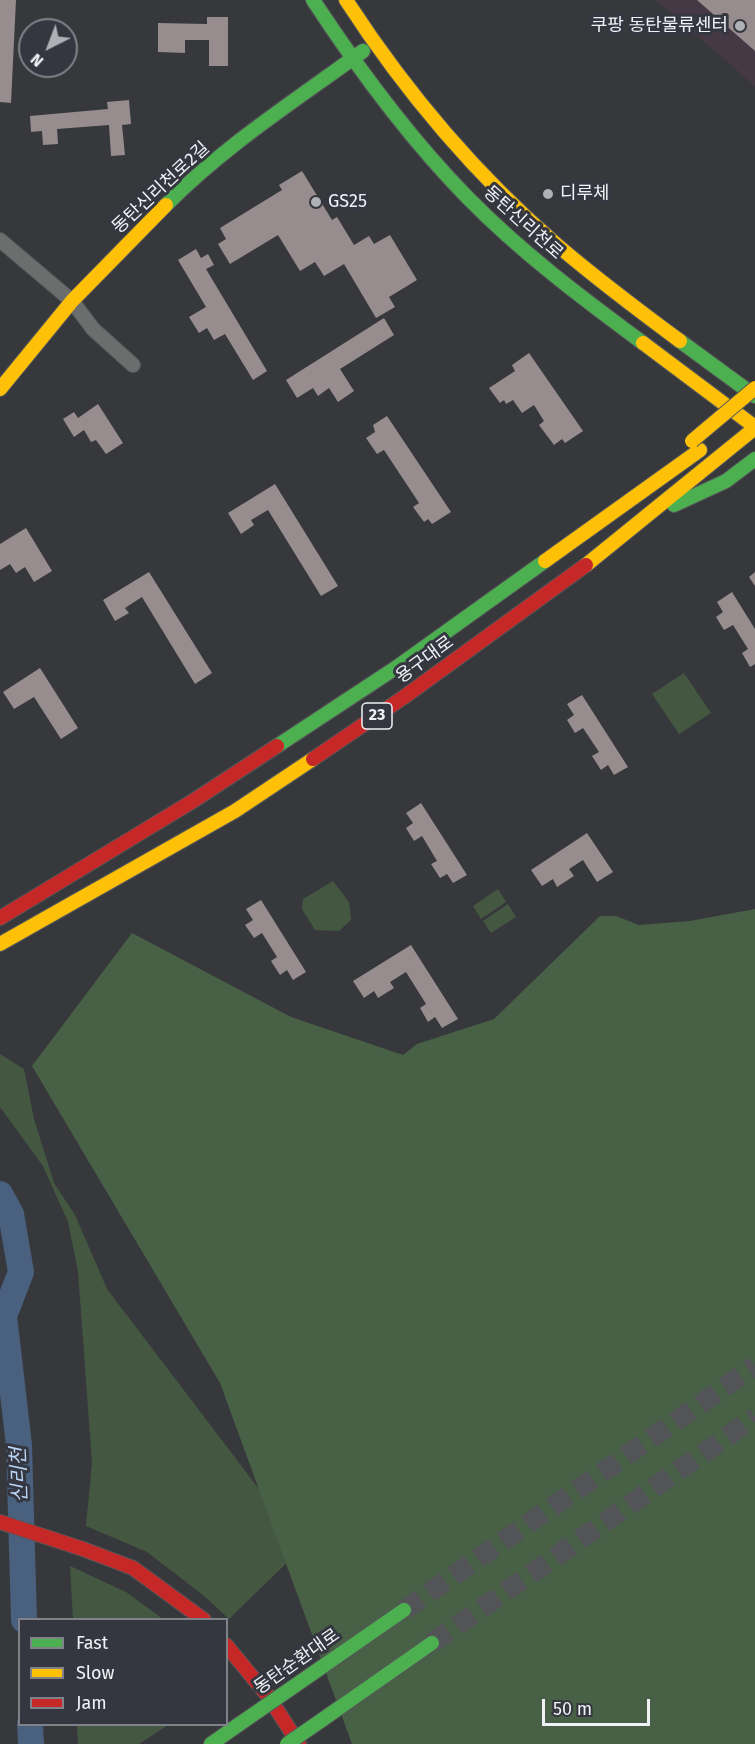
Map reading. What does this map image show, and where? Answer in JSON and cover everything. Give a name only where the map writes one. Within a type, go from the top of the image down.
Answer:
[{"type":"main road","name":"동탄신리천로","points":[[313,0],[352,59],[404,128],[501,230],[565,284],[755,428]]},
{"type":"main road","name":"동탄신리천로","points":[[346,0],[409,90],[448,137],[513,204],[581,264],[755,396]]},
{"type":"main road","name":"동탄신리천로2길","points":[[0,389],[72,301],[187,184],[245,138],[374,43]]},
{"type":"main road","points":[[696,445],[755,388]]},
{"type":"main road","name":"용구대로","points":[[5,916],[193,801],[397,668],[635,498],[696,445],[755,405]]},
{"type":"main road","name":"용구대로","points":[[0,944],[235,811],[404,697],[603,553],[755,428]]},
{"type":"main road","points":[[648,517],[726,481],[755,459]]},
{"type":"main road","points":[[0,1522],[133,1568],[201,1618]]},
{"type":"main road","name":"동탄순환대로","points":[[211,1744],[404,1610]]},
{"type":"main road","points":[[287,1744],[432,1643]]},
{"type":"main road","points":[[228,1647],[268,1696],[299,1744]]},
{"type":"street","points":[[0,240],[72,301],[93,328],[133,365]]},
{"type":"shaded area","points":[[656,0],[755,0],[755,86]]},
{"type":"green space","points":[[684,673],[711,713],[679,734],[652,694]]},
{"type":"green space","points":[[333,881],[349,902],[351,920],[339,931],[315,930],[302,909],[303,899]]},
{"type":"green space","points":[[498,889],[506,902],[481,919],[473,906]]},
{"type":"green space","points":[[508,904],[516,917],[491,933],[483,921]]},
{"type":"green space","points":[[755,909],[755,1744],[352,1744],[220,1383],[32,1066],[132,933],[291,1017],[403,1055],[417,1044],[494,1019],[600,916],[616,916],[639,925],[690,921]]},
{"type":"green space","points":[[0,1054],[24,1069],[34,1119],[54,1183],[75,1215],[107,1289],[303,1547],[229,1619],[203,1595],[147,1552],[86,1526],[92,1463],[78,1271],[68,1222],[43,1166],[0,1107]]},
{"type":"green space","points":[[70,1566],[126,1592],[162,1618],[73,1618]]},
{"type":"green space","points":[[77,1726],[166,1726],[139,1744],[78,1744]]},
{"type":"building","points":[[0,0],[16,0],[11,103],[0,102]]},
{"type":"building","name":"쿠팡 동탄물류센터","points":[[697,0],[755,0],[755,51]]},
{"type":"building","points":[[207,17],[228,17],[228,66],[209,66],[209,40],[185,40],[185,53],[158,52],[158,23],[207,24]]},
{"type":"building","points":[[129,100],[131,124],[122,125],[125,155],[111,156],[109,125],[57,129],[58,144],[43,145],[42,131],[31,132],[30,116],[108,109],[107,102]]},
{"type":"building","points":[[302,171],[332,220],[337,217],[354,245],[369,236],[374,244],[390,235],[417,280],[389,297],[395,307],[376,318],[344,264],[324,276],[315,262],[300,271],[278,235],[230,264],[218,244],[226,239],[220,228],[282,190],[279,185]]},
{"type":"building","points":[[196,249],[201,258],[208,254],[214,265],[206,269],[267,371],[253,380],[225,334],[214,340],[207,328],[199,333],[189,317],[206,307],[178,260]]},
{"type":"building","points":[[384,318],[394,335],[340,369],[354,391],[338,402],[329,388],[318,396],[313,388],[297,398],[286,380]]},
{"type":"building","points":[[529,353],[583,431],[565,443],[562,439],[554,445],[539,425],[544,421],[534,405],[522,413],[513,400],[506,404],[504,400],[500,403],[489,388],[515,371],[512,365]]},
{"type":"building","points":[[98,404],[123,443],[106,454],[96,440],[91,442],[84,430],[74,437],[63,419],[74,412],[78,418]]},
{"type":"building","points":[[387,416],[451,512],[432,524],[428,519],[424,522],[413,507],[419,503],[384,450],[377,454],[366,438],[375,432],[373,425]]},
{"type":"building","points":[[275,484],[338,586],[321,596],[268,510],[251,520],[254,525],[241,534],[228,513]]},
{"type":"building","points":[[26,528],[52,571],[34,582],[25,567],[16,573],[10,564],[0,570],[0,544]]},
{"type":"building","points":[[149,572],[212,673],[195,684],[142,597],[125,608],[129,613],[115,621],[103,600]]},
{"type":"building","points":[[755,572],[755,586],[749,577]]},
{"type":"building","points":[[732,592],[755,629],[755,664],[750,667],[742,653],[748,649],[733,625],[724,630],[716,617],[723,612],[717,602]]},
{"type":"building","points":[[40,668],[78,728],[61,739],[34,697],[14,709],[3,692]]},
{"type":"building","points":[[582,695],[628,767],[614,775],[608,765],[601,770],[592,756],[599,752],[583,728],[575,733],[567,720],[574,715],[567,704]]},
{"type":"building","points":[[421,803],[467,875],[453,883],[447,874],[440,878],[431,864],[437,861],[422,836],[414,841],[406,828],[413,823],[406,813]]},
{"type":"building","points":[[587,833],[613,872],[597,882],[583,860],[569,869],[574,876],[557,887],[553,879],[542,886],[531,870]]},
{"type":"building","points":[[261,900],[306,972],[293,980],[287,970],[280,975],[271,961],[277,957],[262,933],[254,938],[245,925],[253,920],[246,909]]},
{"type":"building","points":[[411,945],[458,1019],[442,1028],[435,1017],[428,1022],[420,1008],[426,1004],[406,972],[390,982],[394,988],[378,998],[374,991],[364,998],[353,981]]},
{"type":"waterway","name":"신리천","points":[[0,1194],[11,1214],[21,1272],[4,1316],[19,1445],[24,1618]]},
{"type":"waterway","name":"신리천","points":[[30,1726],[31,1744]]},
{"type":"tunnel","points":[[404,1610],[755,1366]]},
{"type":"tunnel","points":[[432,1643],[755,1417]]},
{"type":"traffic: fast","points":[[313,0],[386,103],[425,152],[468,198],[531,256],[643,343]]},
{"type":"traffic: fast","points":[[166,205],[188,183],[236,143],[363,51]]},
{"type":"traffic: fast","points":[[680,341],[755,396]]},
{"type":"traffic: fast","points":[[674,505],[726,481],[755,459]]},
{"type":"traffic: fast","points":[[277,746],[397,667],[545,561]]},
{"type":"traffic: fast","points":[[293,1687],[404,1610]]},
{"type":"traffic: fast","points":[[319,1722],[432,1643]]},
{"type":"traffic: fast","points":[[238,1725],[293,1687]]},
{"type":"traffic: fast","points":[[287,1744],[319,1722]]},
{"type":"traffic: fast","points":[[211,1744],[238,1725]]},
{"type":"traffic: slow","points":[[346,0],[417,99],[498,190],[572,258],[680,341]]},
{"type":"traffic: slow","points":[[0,389],[72,301],[166,205]]},
{"type":"traffic: slow","points":[[643,343],[755,427]]},
{"type":"traffic: slow","points":[[692,441],[755,388]]},
{"type":"traffic: slow","points":[[586,565],[755,428]]},
{"type":"traffic: slow","points":[[545,561],[700,450]]},
{"type":"traffic: slow","points":[[0,944],[235,811],[313,759]]},
{"type":"traffic: jam","points":[[313,759],[404,697],[586,565]]},
{"type":"traffic: jam","points":[[0,918],[193,801],[277,746]]},
{"type":"traffic: jam","points":[[0,1522],[133,1568],[201,1618]]},
{"type":"traffic: jam","points":[[228,1647],[268,1696],[299,1744]]},
{"type":"place","name":"쿠팡 동탄물류센터","points":[[740,26]]},
{"type":"place","name":"디루체","points":[[548,194]]},
{"type":"place","name":"GS25","points":[[316,202]]}]
